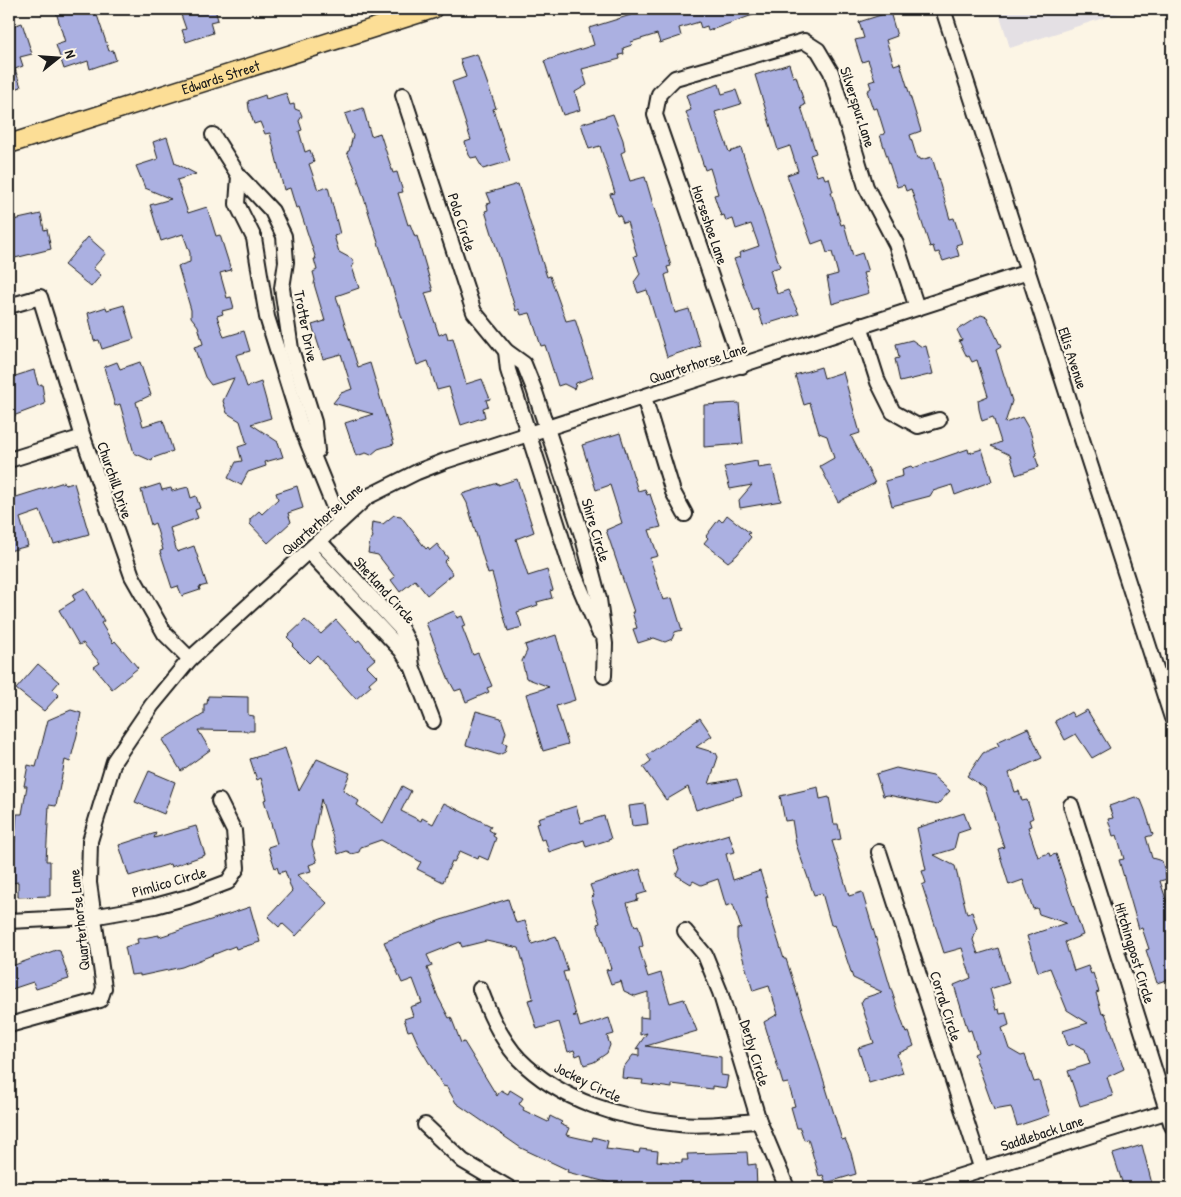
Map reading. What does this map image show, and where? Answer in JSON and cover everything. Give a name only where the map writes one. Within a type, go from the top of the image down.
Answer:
[{"type":"main road","name":"Edwards Street","points":[[9,144],[433,9]]},
{"type":"street","name":"Ellis Avenue","points":[[942,9],[1172,718]]},
{"type":"street","name":"Silverspur Lane","points":[[659,94],[675,78],[804,41],[818,50],[831,72],[866,187],[896,244],[917,308]]},
{"type":"street","name":"Horseshoe Lane","points":[[659,94],[655,115],[742,366]]},
{"type":"street","name":"Polo Circle","points":[[402,95],[474,312],[506,351],[524,364],[547,429]]},
{"type":"street","name":"Trotter Drive","points":[[214,135],[240,176],[272,211],[284,236],[286,262],[282,288],[287,323],[291,349],[314,422],[319,465]]},
{"type":"street","name":"Trotter Drive","points":[[240,176],[237,204],[254,238],[267,317],[301,426],[319,465],[340,522]]},
{"type":"street","name":"Quarterhorse Lane","points":[[9,1025],[100,1000],[104,988],[88,883],[90,841],[114,761],[152,705],[190,659],[367,497],[417,472],[1028,272]]},
{"type":"street","name":"Churchill Drive","points":[[9,306],[40,297],[83,437],[132,576],[165,634],[190,659]]},
{"type":"street","points":[[860,326],[878,382],[893,412],[918,426],[939,420]]},
{"type":"street","points":[[506,351],[508,370],[530,434]]},
{"type":"street","points":[[644,397],[673,492],[685,514]]},
{"type":"street","name":"Shire Circle","points":[[547,429],[583,538],[599,599],[605,644],[604,676]]},
{"type":"street","name":"Shire Circle","points":[[530,434],[571,567],[605,644]]},
{"type":"street","points":[[9,460],[83,437]]},
{"type":"street","name":"Shetland Circle","points":[[319,541],[401,629],[409,644],[412,666],[433,721]]},
{"type":"street","name":"Shetland Circle","points":[[308,552],[402,652],[412,666]]},
{"type":"street","name":"Pimlico Circle","points":[[9,921],[92,917],[155,906],[188,897],[228,882],[237,868],[234,831],[219,801]]},
{"type":"street","name":"Hitchingpost Circle","points":[[1072,804],[1170,1111],[1172,1126]]},
{"type":"street","name":"Corral Circle","points":[[879,852],[982,1170]]},
{"type":"street","name":"Derby Circle","points":[[685,931],[705,955],[720,992],[759,1122],[787,1188]]},
{"type":"street","name":"Jockey Circle","points":[[480,989],[490,1016],[518,1058],[546,1081],[597,1108],[621,1116],[680,1124],[759,1122]]},
{"type":"street","name":"Saddleback Lane","points":[[922,1188],[1054,1145],[1170,1111]]},
{"type":"street","points":[[425,1125],[463,1161],[509,1188]]},
{"type":"shaded area","points":[[998,9],[1131,9],[1010,48]]},
{"type":"building","points":[[67,9],[95,9],[109,51],[113,50],[116,60],[90,69],[88,61],[64,69],[56,45],[65,42],[56,12]]},
{"type":"building","points":[[179,9],[215,9],[218,20],[210,22],[213,33],[186,42],[182,30],[186,29]]},
{"type":"building","points":[[632,9],[764,9],[764,11],[708,31],[707,26],[701,28],[699,22],[679,28],[681,36],[660,43],[657,34],[631,42],[632,45],[623,48],[624,54],[619,55],[620,59],[582,69],[587,85],[575,92],[580,110],[563,115],[544,61],[594,45],[589,28],[634,14]]},
{"type":"building","points":[[890,12],[897,36],[886,40],[894,65],[900,63],[921,131],[910,135],[917,158],[920,158],[920,160],[932,157],[950,219],[954,218],[962,243],[956,245],[959,256],[943,261],[939,252],[935,253],[933,246],[930,247],[911,189],[906,191],[904,185],[897,187],[880,135],[885,134],[877,108],[873,109],[867,91],[871,88],[869,82],[875,80],[868,60],[862,62],[855,40],[864,38],[859,22]]},
{"type":"building","points":[[22,23],[32,54],[20,57],[23,66],[15,69],[21,87],[9,91],[9,30],[10,27]]},
{"type":"building","points":[[477,54],[496,108],[493,109],[510,161],[483,169],[476,157],[471,158],[469,155],[465,142],[471,140],[452,82],[466,77],[460,59]]},
{"type":"building","points":[[789,64],[793,77],[796,76],[805,105],[801,107],[816,153],[810,155],[817,176],[823,174],[825,179],[829,178],[833,192],[831,192],[841,225],[844,224],[853,256],[862,253],[868,272],[863,273],[869,293],[832,304],[827,277],[838,274],[832,252],[827,253],[823,240],[812,244],[787,175],[798,171],[790,146],[778,150],[755,75]]},
{"type":"building","points":[[719,84],[722,94],[736,90],[741,104],[715,112],[729,152],[741,148],[780,267],[770,270],[777,294],[788,290],[799,314],[763,325],[758,309],[753,311],[734,259],[740,257],[739,253],[759,246],[751,224],[736,229],[733,219],[726,221],[724,215],[721,216],[714,195],[718,194],[710,168],[705,170],[686,112],[691,110],[686,95]]},
{"type":"building","points":[[286,93],[290,105],[294,104],[295,109],[300,111],[302,116],[299,121],[302,130],[299,131],[305,152],[310,150],[314,162],[309,164],[318,190],[328,187],[340,234],[334,236],[339,252],[352,259],[354,264],[352,267],[359,288],[336,296],[358,367],[370,363],[394,444],[378,449],[371,455],[366,453],[356,456],[345,423],[373,414],[333,403],[341,393],[352,389],[341,354],[323,359],[312,325],[325,321],[314,284],[313,272],[317,270],[314,259],[316,259],[299,207],[296,208],[290,188],[284,190],[270,133],[265,134],[260,122],[254,124],[249,109],[248,101],[265,95],[266,99]]},
{"type":"building","points":[[363,108],[371,136],[380,133],[393,173],[397,172],[403,192],[398,193],[408,225],[410,224],[415,237],[417,236],[433,291],[425,293],[439,335],[446,332],[448,339],[453,338],[466,384],[482,379],[490,399],[486,400],[488,406],[483,408],[485,417],[461,425],[449,387],[437,390],[428,361],[417,365],[356,173],[347,152],[349,151],[353,136],[345,114]]},
{"type":"building","points":[[613,114],[623,140],[625,151],[621,153],[630,181],[645,177],[671,266],[667,267],[669,273],[665,275],[675,313],[689,309],[700,346],[667,357],[647,290],[638,293],[634,282],[640,274],[634,256],[637,255],[627,222],[623,223],[620,215],[617,216],[610,194],[615,193],[600,146],[589,149],[581,124]]},
{"type":"building","points":[[167,137],[175,163],[196,174],[177,180],[188,213],[207,207],[216,236],[220,235],[231,270],[220,273],[227,298],[231,297],[234,308],[222,311],[223,314],[217,316],[224,337],[244,331],[250,351],[236,355],[247,387],[261,382],[271,418],[251,424],[278,442],[283,457],[265,462],[266,466],[248,472],[241,485],[228,478],[236,462],[242,461],[238,447],[247,444],[240,421],[227,413],[223,401],[234,378],[211,385],[205,377],[194,347],[203,344],[198,326],[191,317],[191,310],[178,266],[190,262],[190,253],[183,234],[161,241],[150,205],[171,199],[145,188],[136,166],[158,159],[153,142]]},
{"type":"building","points":[[518,184],[547,277],[550,276],[566,321],[575,319],[593,377],[576,383],[574,389],[564,384],[558,386],[545,345],[541,346],[530,313],[521,315],[519,309],[516,311],[485,211],[488,210],[487,204],[491,203],[487,193]]},
{"type":"building","points":[[41,214],[44,230],[47,229],[51,249],[15,258],[9,221]]},
{"type":"building","points":[[88,237],[106,253],[93,268],[101,275],[91,287],[64,265]]},
{"type":"building","points":[[124,305],[134,339],[102,349],[99,340],[94,341],[88,313],[106,307],[107,310]]},
{"type":"building","points":[[981,315],[987,317],[1001,347],[996,350],[1012,401],[1005,423],[1022,417],[1030,431],[1037,455],[1035,456],[1039,467],[1016,475],[1010,455],[991,446],[1001,442],[993,417],[982,421],[978,400],[988,396],[977,360],[972,362],[969,356],[967,357],[959,341],[962,340],[957,330]]},
{"type":"building","points":[[912,340],[922,347],[926,346],[933,374],[900,382],[895,359],[899,358],[896,344]]},
{"type":"building","points":[[117,362],[120,369],[140,362],[151,395],[136,402],[143,426],[163,420],[173,451],[153,458],[152,461],[134,453],[120,404],[115,406],[104,367]]},
{"type":"building","points":[[821,367],[824,378],[843,372],[860,433],[851,436],[875,483],[838,502],[820,466],[834,458],[827,436],[819,433],[810,403],[804,405],[795,375]]},
{"type":"building","points":[[34,370],[38,385],[42,384],[45,404],[13,416],[9,404],[9,378]]},
{"type":"building","points":[[739,403],[743,444],[704,447],[704,405]]},
{"type":"building","points":[[620,433],[638,491],[645,489],[647,495],[650,494],[661,527],[649,530],[658,556],[650,558],[663,600],[672,598],[682,630],[675,632],[672,639],[665,642],[654,638],[638,643],[633,629],[637,628],[632,612],[634,612],[606,530],[622,523],[610,485],[596,490],[582,445]]},
{"type":"building","points":[[968,449],[969,453],[982,449],[992,481],[955,495],[952,485],[933,491],[930,496],[892,506],[885,481],[903,476],[902,469],[911,466],[913,468]]},
{"type":"building","points":[[757,461],[758,468],[772,466],[781,501],[740,508],[739,500],[752,485],[730,489],[724,467]]},
{"type":"building","points":[[517,479],[534,532],[516,539],[528,576],[547,570],[553,590],[550,591],[552,598],[537,602],[538,605],[517,612],[522,627],[508,631],[492,573],[488,574],[467,503],[462,494]]},
{"type":"building","points":[[64,482],[65,485],[74,483],[89,534],[54,544],[40,511],[20,518],[28,546],[9,551],[9,492],[11,491],[13,498]]},
{"type":"building","points":[[160,484],[162,490],[171,488],[172,491],[188,487],[191,498],[196,496],[200,508],[195,510],[198,518],[170,528],[177,552],[194,546],[207,585],[199,587],[200,590],[182,596],[178,586],[172,588],[160,551],[163,550],[155,523],[151,525],[141,490]]},
{"type":"building","points":[[297,486],[303,508],[288,513],[291,522],[268,543],[250,524],[250,519],[259,511],[262,514],[278,499],[276,493]]},
{"type":"building","points":[[394,515],[401,516],[426,549],[428,547],[430,550],[437,544],[448,558],[444,562],[453,574],[427,595],[415,580],[400,592],[391,580],[395,577],[378,555],[368,553],[370,541],[373,537],[371,532],[372,522],[383,524]]},
{"type":"building","points":[[727,515],[750,533],[748,534],[751,537],[737,555],[728,562],[704,543],[708,538],[706,536],[719,519],[722,522]]},
{"type":"building","points":[[85,588],[104,621],[101,623],[113,643],[115,641],[138,668],[112,689],[94,667],[100,663],[83,643],[79,645],[59,610],[75,600],[72,595]]},
{"type":"building","points":[[454,611],[457,618],[462,616],[466,626],[462,627],[473,655],[478,653],[492,686],[487,688],[489,692],[466,702],[461,689],[455,691],[449,680],[426,623]]},
{"type":"building","points":[[305,620],[321,634],[336,620],[356,642],[359,640],[375,659],[367,666],[377,676],[369,683],[371,686],[356,699],[317,655],[309,663],[292,646],[294,644],[287,637]]},
{"type":"building","points":[[556,635],[575,700],[556,706],[568,744],[543,751],[526,694],[549,687],[526,678],[522,661],[527,651],[525,645]]},
{"type":"building","points":[[38,664],[59,682],[53,689],[59,695],[44,711],[16,689]]},
{"type":"building","points":[[208,696],[248,697],[248,715],[254,716],[254,731],[198,730],[210,750],[181,771],[162,740],[204,714],[204,704],[207,704]]},
{"type":"building","points":[[71,710],[81,713],[77,735],[70,762],[65,760],[56,806],[49,805],[46,861],[50,861],[50,896],[18,897],[18,882],[13,883],[13,861],[17,814],[22,814],[27,786],[24,786],[28,765],[36,767],[48,720]]},
{"type":"building","points":[[1087,710],[1110,748],[1092,758],[1076,734],[1065,740],[1055,721],[1071,712],[1074,717]]},
{"type":"building","points":[[476,711],[501,718],[506,732],[503,743],[507,744],[505,752],[499,755],[466,745]]},
{"type":"building","points":[[700,718],[712,736],[696,747],[716,753],[718,757],[709,784],[737,779],[742,795],[696,810],[688,787],[666,800],[643,767],[651,761],[647,755]]},
{"type":"building","points":[[1028,728],[1042,758],[1009,773],[1015,792],[1019,791],[1022,801],[1027,800],[1033,818],[1029,820],[1031,826],[1028,827],[1038,857],[1049,853],[1050,856],[1056,854],[1083,935],[1065,942],[1074,971],[1088,966],[1091,974],[1093,973],[1099,992],[1096,993],[1102,1014],[1105,1013],[1124,1069],[1107,1077],[1113,1096],[1080,1106],[1068,1071],[1090,1064],[1085,1049],[1074,1044],[1068,1046],[1063,1031],[1088,1023],[1067,1010],[1050,968],[1038,972],[1027,936],[1066,923],[1039,914],[1037,908],[1033,909],[1023,880],[1009,885],[998,849],[1004,847],[985,788],[967,776],[983,753],[999,746],[997,742]]},
{"type":"building","points":[[285,748],[299,791],[317,759],[350,773],[343,790],[359,801],[357,805],[383,823],[402,786],[411,791],[401,811],[421,821],[422,818],[433,824],[444,803],[491,826],[489,830],[494,833],[493,836],[496,838],[488,860],[479,856],[478,859],[460,851],[454,862],[452,861],[443,882],[417,869],[421,862],[381,840],[361,847],[359,852],[352,854],[347,851],[338,854],[321,799],[312,845],[317,862],[309,865],[311,871],[297,875],[327,903],[296,936],[282,923],[279,927],[268,917],[292,891],[285,871],[279,873],[277,867],[275,868],[268,847],[277,844],[264,800],[267,799],[261,778],[257,780],[250,759]]},
{"type":"building","points":[[896,768],[933,776],[950,791],[937,805],[888,795],[883,796],[876,774]]},
{"type":"building","points":[[149,771],[175,782],[164,814],[135,802]]},
{"type":"building","points":[[818,787],[820,799],[829,797],[834,824],[838,824],[841,839],[832,841],[849,896],[862,892],[891,989],[906,1033],[909,1032],[914,1046],[897,1054],[903,1073],[869,1083],[858,1048],[874,1043],[861,1003],[864,998],[882,992],[853,978],[835,924],[831,925],[822,893],[814,895],[796,844],[792,820],[785,821],[780,796]]},
{"type":"building","points":[[1135,797],[1141,800],[1153,835],[1146,837],[1152,858],[1162,861],[1167,879],[1160,881],[1170,911],[1172,910],[1172,978],[1157,983],[1146,950],[1149,949],[1142,928],[1139,929],[1119,860],[1124,859],[1117,835],[1113,836],[1108,819],[1113,818],[1109,806]]},
{"type":"building","points":[[645,804],[648,824],[632,826],[629,806]]},
{"type":"building","points":[[576,806],[581,823],[604,816],[611,839],[586,847],[584,840],[549,852],[545,839],[541,840],[536,824],[540,823],[538,818]]},
{"type":"building","points":[[964,813],[970,829],[958,833],[954,849],[934,855],[955,866],[967,914],[972,912],[977,928],[973,940],[978,954],[998,948],[1009,983],[990,989],[996,1010],[999,1009],[1000,1014],[1006,1013],[1009,1025],[1002,1028],[1009,1049],[1021,1056],[1025,1055],[1034,1082],[1039,1081],[1050,1115],[1017,1126],[1011,1107],[994,1110],[974,1054],[978,1052],[971,1030],[968,1031],[954,985],[971,978],[962,948],[944,953],[922,885],[926,883],[922,871],[926,870],[917,828]]},
{"type":"building","points":[[196,826],[205,855],[171,867],[170,864],[129,876],[119,845],[156,833],[154,838]]},
{"type":"building","points":[[729,834],[735,852],[726,854],[733,880],[760,871],[768,897],[766,897],[768,908],[784,959],[786,959],[795,987],[842,1140],[845,1139],[851,1153],[856,1174],[826,1183],[823,1175],[819,1176],[808,1139],[804,1140],[800,1128],[797,1128],[791,1107],[795,1106],[788,1083],[783,1084],[764,1022],[778,1014],[769,986],[753,991],[737,939],[737,929],[741,928],[733,904],[726,906],[718,879],[701,885],[693,881],[691,884],[676,875],[679,869],[673,851]]},
{"type":"building","points":[[640,869],[647,892],[637,895],[638,900],[627,903],[635,926],[638,925],[643,946],[639,948],[648,977],[661,973],[670,1003],[684,999],[697,1031],[646,1046],[721,1057],[721,1075],[728,1076],[726,1088],[712,1086],[712,1089],[672,1084],[672,1088],[642,1084],[643,1080],[622,1078],[623,1068],[633,1055],[639,1056],[639,1048],[636,1049],[647,1033],[640,1035],[640,1017],[648,1018],[648,992],[635,996],[624,991],[621,981],[611,984],[606,970],[611,969],[597,924],[600,923],[591,897],[594,896],[590,885]]},
{"type":"building","points":[[508,899],[516,923],[525,921],[532,944],[556,936],[568,971],[563,972],[576,1015],[573,1016],[577,1016],[580,1027],[609,1018],[614,1034],[607,1036],[610,1045],[607,1053],[594,1062],[584,1065],[581,1054],[576,1056],[574,1050],[568,1052],[559,1022],[537,1029],[528,1000],[533,999],[532,993],[519,948],[486,941],[462,947],[460,942],[427,955],[432,966],[427,968],[438,997],[449,1018],[451,1017],[461,1043],[464,1042],[497,1096],[501,1090],[508,1094],[510,1090],[523,1098],[519,1104],[524,1108],[523,1110],[548,1122],[550,1116],[562,1122],[560,1124],[569,1128],[566,1135],[592,1141],[593,1137],[608,1141],[606,1149],[639,1153],[640,1149],[658,1151],[657,1161],[682,1163],[682,1160],[688,1160],[687,1154],[747,1152],[748,1165],[756,1164],[757,1188],[621,1188],[622,1186],[567,1172],[568,1170],[521,1148],[456,1103],[447,1087],[443,1086],[420,1048],[412,1030],[408,1031],[404,1019],[413,1016],[410,1007],[422,1003],[413,979],[402,983],[384,942],[441,920]]},
{"type":"building","points":[[250,907],[260,942],[236,949],[235,946],[182,967],[140,976],[140,974],[131,975],[125,947],[138,943],[137,939],[159,935],[159,937]]},
{"type":"building","points":[[56,950],[60,951],[69,979],[36,989],[33,982],[9,990],[9,967]]},
{"type":"building","points":[[1142,1145],[1152,1184],[1139,1188],[1124,1188],[1113,1154]]}]
